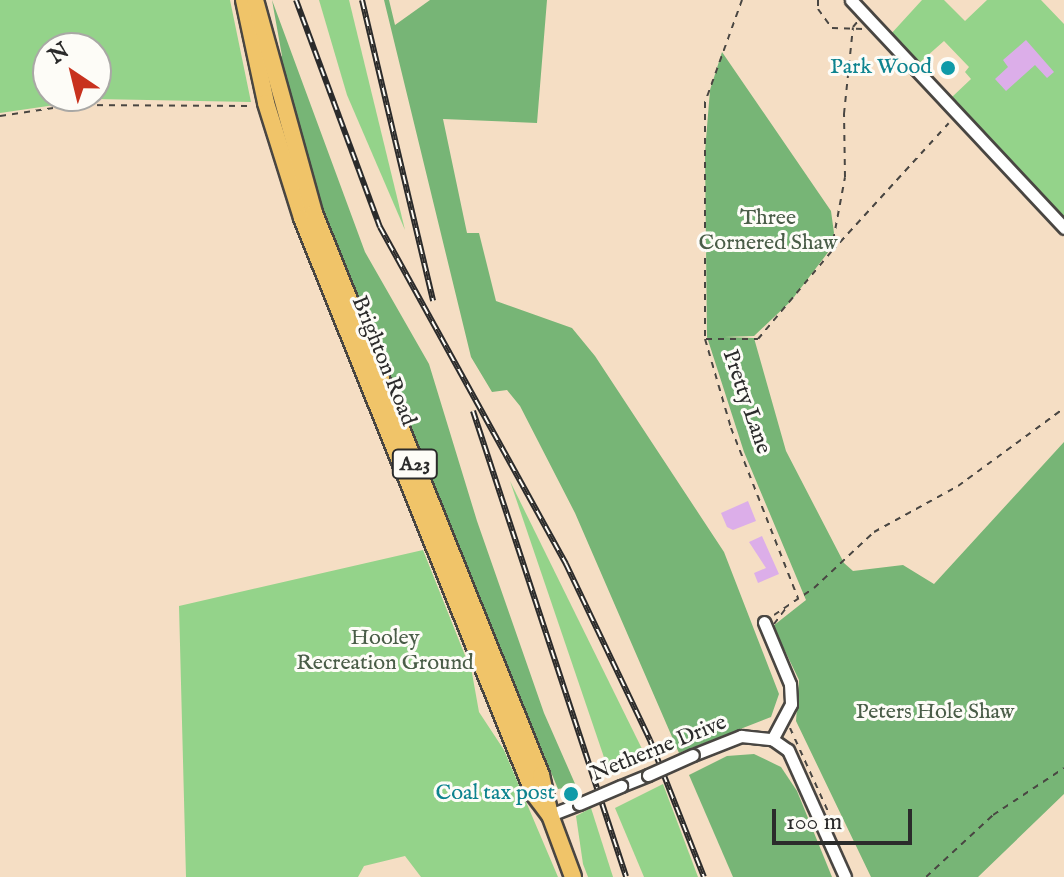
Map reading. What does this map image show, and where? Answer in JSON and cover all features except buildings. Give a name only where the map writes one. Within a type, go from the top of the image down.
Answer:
[{"type":"highway","name":"Brighton Road","points":[[244,0],[266,103],[302,218],[534,794],[550,815]]},
{"type":"highway","name":"Brighton Road","points":[[255,0],[314,213],[541,775],[550,815],[573,877]]},
{"type":"street","points":[[851,0],[1064,228]]},
{"type":"street","points":[[766,626],[790,684],[791,704],[772,739],[788,750],[800,768],[845,877]]},
{"type":"street","name":"Netherne Drive","points":[[550,815],[741,736],[772,739]]},
{"type":"path","name":"Pretty Lane","points":[[742,0],[705,102],[705,339],[731,428],[798,598]]},
{"type":"path","points":[[818,0],[818,9],[832,28],[866,30]]},
{"type":"path","points":[[831,252],[845,177],[844,114],[853,27],[863,13]]},
{"type":"path","points":[[0,116],[73,105],[258,106]]},
{"type":"path","points":[[705,339],[758,339],[831,252],[952,119]]},
{"type":"path","points":[[766,626],[874,532],[958,486],[1064,408]]},
{"type":"path","points":[[766,626],[788,606]]},
{"type":"path","points":[[783,718],[837,834]]},
{"type":"path","points":[[926,877],[993,815],[1064,768]]},
{"type":"green space","points":[[0,0],[230,0],[251,102],[112,99],[112,32],[32,32],[32,108],[0,113]]},
{"type":"green space","points":[[272,0],[365,252],[429,364],[477,521],[544,713],[576,786],[558,789],[320,213],[274,61],[282,56]]},
{"type":"green space","points":[[319,0],[349,0],[405,230],[347,95]]},
{"type":"green space","points":[[384,0],[389,0],[395,25],[430,0],[547,0],[537,123],[443,119],[467,233],[479,233],[496,301],[572,328],[595,356],[724,552],[779,694],[771,717],[679,753],[575,513],[520,406],[507,390],[492,392],[471,357]]},
{"type":"green space","points":[[922,0],[944,0],[965,21],[987,0],[1041,0],[1064,24],[1064,220],[952,97],[971,79],[965,72],[969,67],[944,41],[918,64],[890,35]]},
{"type":"green space","name":"Peters Hole Shaw","points":[[722,52],[831,211],[834,233],[829,251],[791,301],[754,336],[724,337],[754,338],[786,451],[844,563],[853,571],[903,565],[934,584],[1064,442],[1064,794],[978,877],[871,877],[796,721],[799,680],[773,626],[806,600],[744,452],[707,337],[705,152],[710,90]]},
{"type":"green space","points":[[510,481],[646,757],[609,772]]},
{"type":"green space","name":"Hooley Recreation Ground","points":[[423,550],[472,673],[479,712],[504,750],[558,877],[421,877],[405,856],[364,866],[358,877],[186,877],[179,606]]},
{"type":"green space","points":[[754,754],[781,767],[797,791],[832,877],[733,877],[689,775],[727,756]]},
{"type":"green space","points":[[663,784],[698,877],[644,877],[615,808]]},
{"type":"green space","points":[[591,808],[613,877],[588,877],[583,864],[576,816]]},
{"type":"railway","points":[[296,0],[380,227],[566,564],[650,740],[704,877]]},
{"type":"railway","points":[[362,0],[433,301]]},
{"type":"railway","points":[[473,411],[626,877]]},
{"type":"place","name":"Park Wood","points":[[948,68]]},
{"type":"place","name":"Coal tax post","points":[[571,794]]},
{"type":"park label","name":"Three Cornered Shaw","points":[[768,230]]}]
